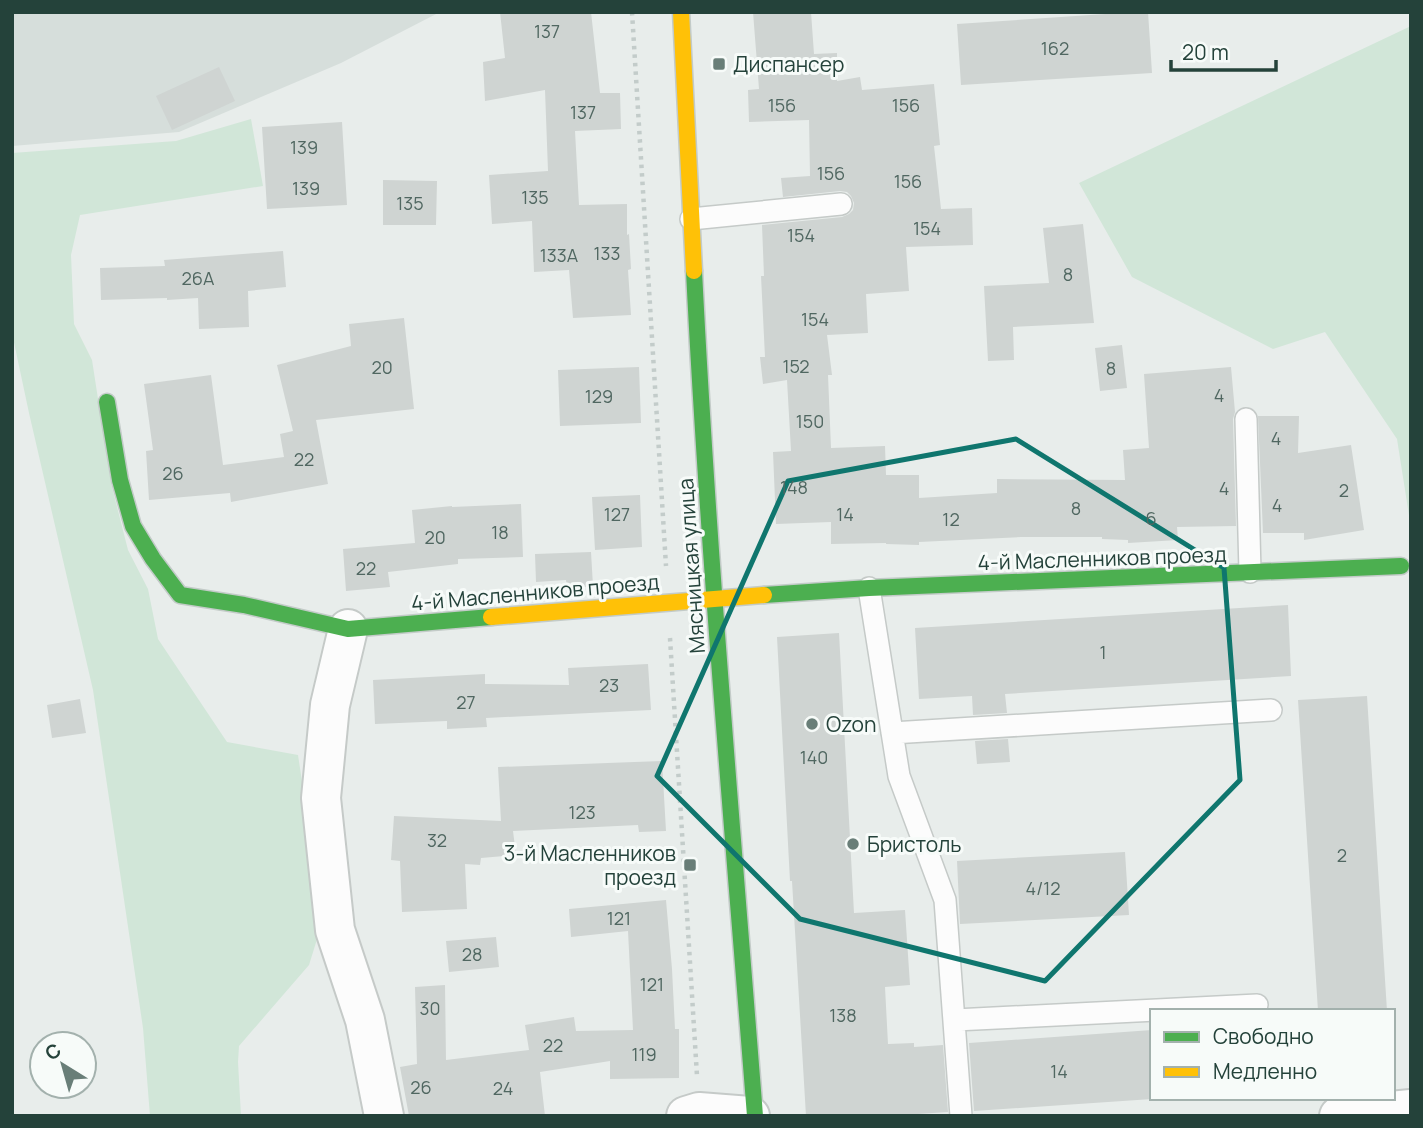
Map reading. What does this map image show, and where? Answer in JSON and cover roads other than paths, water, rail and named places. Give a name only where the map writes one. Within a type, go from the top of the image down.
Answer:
[{"type":"street","name":"Мясницкая улица","points":[[681,12],[699,379],[753,1116]]},
{"type":"street","name":"4-й Масленников проезд","points":[[107,402],[120,480],[133,526],[180,595],[348,629],[714,598],[869,588],[1401,566]]},
{"type":"street","points":[[348,629],[330,705],[321,798],[335,930],[365,1020],[384,1116]]},
{"type":"street","points":[[1339,1116],[1411,1109]]},
{"type":"street","points":[[686,1116],[699,1112],[753,1116]]},
{"type":"lane","points":[[691,219],[841,204]]},
{"type":"lane","points":[[1246,419],[1250,572]]},
{"type":"lane","points":[[869,588],[899,776],[945,900],[961,1116]]},
{"type":"lane","points":[[892,733],[1271,710]]},
{"type":"lane","points":[[1176,1009],[1257,1005]]},
{"type":"lane","points":[[955,1020],[1150,1010]]},
{"type":"place","name":"Диспансер","points":[[719,64]]},
{"type":"place","name":"Ozon","points":[[812,724]]},
{"type":"place","name":"Бристоль","points":[[853,844]]},
{"type":"place","name":"3-й Масленников проезд","points":[[690,865]]}]
